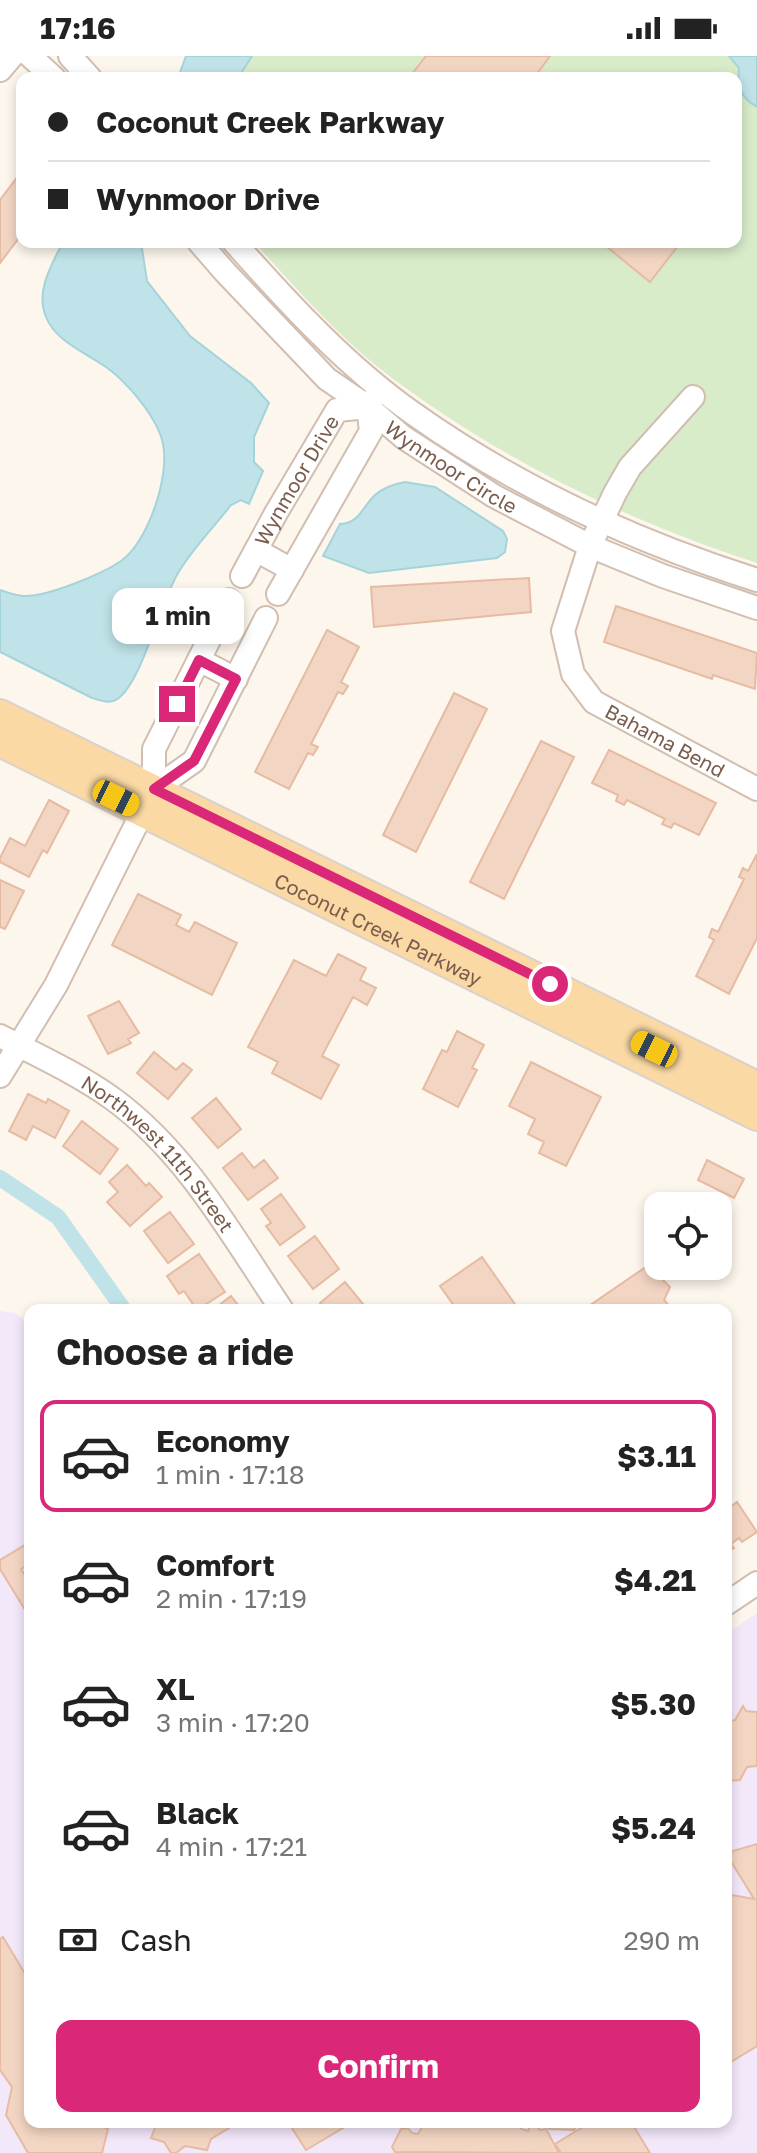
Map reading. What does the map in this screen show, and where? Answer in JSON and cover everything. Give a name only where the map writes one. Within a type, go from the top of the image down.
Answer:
[{"type":"main road","name":"Coconut Creek Parkway","points":[[0,714],[148,800],[540,1008],[757,1116]]},
{"type":"main road","name":"Coconut Creek Parkway","points":[[0,742],[148,800],[749,1082]]},
{"type":"main road","points":[[540,1008],[572,1008],[708,1076],[749,1082]]},
{"type":"street","points":[[0,70],[12,56]]},
{"type":"street","points":[[30,56],[47,72]]},
{"type":"street","points":[[70,56],[85,72]]},
{"type":"street","name":"Wynmoor Circle","points":[[204,248],[327,379],[368,407],[403,437],[494,496],[590,546],[663,576],[757,608]]},
{"type":"street","name":"Wynmoor Circle","points":[[240,248],[344,358],[412,413],[506,472],[601,519],[709,565],[757,580]]},
{"type":"street","name":"Wynmoor Drive","points":[[278,594],[371,431],[368,407],[379,386]]},
{"type":"street","name":"Bahama Bend","points":[[693,397],[630,467],[601,519],[563,631],[573,674],[594,702],[757,789]]},
{"type":"street","name":"Wynmoor Drive","points":[[242,576],[337,410],[368,407]]},
{"type":"street","points":[[256,550],[292,570]]},
{"type":"street","points":[[0,1076],[8,1041],[56,985],[148,800],[154,749],[229,600]]},
{"type":"street","points":[[148,800],[194,761],[266,618]]},
{"type":"street","points":[[199,660],[236,679]]},
{"type":"street","name":"Northwest 11th Street","points":[[8,1041],[54,1063],[113,1099],[152,1133],[190,1174],[278,1304]]},
{"type":"street","points":[[732,1600],[757,1583]]},
{"type":"shaded area","points":[[0,1311],[15,1313],[24,1320],[24,2128],[732,2128],[732,1630],[757,1613],[757,2153],[0,2153]]},
{"type":"green space","points":[[189,56],[757,56],[757,563],[608,505],[559,482],[466,429],[422,400],[363,354],[314,308],[259,248],[742,248],[742,72],[185,72]]},
{"type":"water","points":[[186,56],[252,56],[242,72],[180,72]]},
{"type":"water","points":[[729,56],[757,56],[757,107],[742,92],[742,72]]},
{"type":"water","points":[[60,248],[142,248],[147,281],[190,336],[251,383],[269,403],[254,437],[254,462],[263,471],[249,504],[241,500],[231,505],[184,564],[171,586],[136,674],[120,697],[110,702],[92,698],[0,652],[0,590],[21,596],[46,593],[88,578],[121,561],[131,552],[148,524],[163,473],[160,434],[140,401],[106,367],[64,340],[46,317],[42,297]]},
{"type":"water","points":[[405,482],[435,487],[503,531],[507,539],[505,552],[497,558],[369,573],[323,556],[340,524],[356,518],[382,490]]},
{"type":"building","points":[[426,56],[550,56],[538,72],[414,72]]},
{"type":"building","points":[[16,179],[16,242],[0,263],[0,200]]},
{"type":"building","points":[[608,248],[676,248],[650,282]]},
{"type":"building","points":[[529,578],[531,612],[374,627],[371,587]]},
{"type":"building","points":[[616,606],[757,653],[755,689],[713,675],[712,679],[604,642]]},
{"type":"building","points":[[327,630],[359,647],[341,682],[348,686],[343,694],[338,692],[311,744],[318,747],[313,755],[308,753],[289,789],[255,772]]},
{"type":"building","points":[[454,693],[487,709],[416,852],[383,835]]},
{"type":"building","points":[[541,741],[574,757],[504,899],[470,882]]},
{"type":"building","points":[[609,750],[716,803],[699,835],[674,823],[671,828],[662,824],[665,819],[627,800],[624,805],[616,801],[618,795],[592,783]]},
{"type":"building","points":[[49,800],[69,811],[47,853],[43,850],[29,877],[0,862],[0,858],[10,838],[25,846]]},
{"type":"building","points":[[757,854],[757,938],[729,994],[696,976],[714,940],[709,937],[712,929],[718,932],[744,879],[739,877],[743,868],[748,871]]},
{"type":"building","points":[[0,880],[24,891],[5,929],[0,927]]},
{"type":"building","points":[[138,894],[181,915],[176,925],[189,932],[195,922],[237,943],[212,995],[112,945]]},
{"type":"building","points":[[338,954],[366,968],[360,980],[376,988],[367,1005],[353,997],[322,1056],[339,1065],[321,1099],[272,1073],[278,1062],[248,1047],[294,960],[326,976]]},
{"type":"building","points":[[119,1001],[139,1033],[128,1039],[131,1043],[108,1054],[88,1016]]},
{"type":"building","points":[[457,1031],[484,1045],[472,1068],[477,1070],[458,1107],[423,1089],[442,1050],[447,1052]]},
{"type":"building","points":[[154,1052],[176,1070],[183,1063],[192,1070],[168,1099],[137,1073]]},
{"type":"building","points":[[531,1062],[601,1097],[566,1166],[539,1153],[544,1142],[528,1134],[535,1119],[509,1106]]},
{"type":"building","points":[[28,1094],[46,1103],[48,1099],[69,1111],[55,1138],[33,1126],[26,1140],[9,1131]]},
{"type":"building","points":[[216,1098],[241,1129],[218,1148],[192,1118]]},
{"type":"building","points":[[82,1121],[118,1149],[100,1174],[63,1146]]},
{"type":"building","points":[[242,1153],[254,1168],[264,1160],[278,1178],[248,1200],[223,1168]]},
{"type":"building","points":[[707,1160],[744,1179],[734,1198],[732,1192],[722,1192],[698,1180]]},
{"type":"building","points":[[127,1165],[146,1186],[149,1183],[162,1197],[130,1226],[107,1202],[118,1192],[109,1182]]},
{"type":"building","points":[[281,1194],[305,1227],[280,1245],[266,1226],[271,1223],[261,1209]]},
{"type":"building","points":[[170,1212],[194,1244],[168,1263],[144,1231]]},
{"type":"building","points":[[315,1236],[339,1269],[313,1289],[288,1256]]},
{"type":"building","points":[[199,1254],[225,1292],[206,1304],[193,1304],[184,1291],[179,1294],[167,1276]]},
{"type":"building","points":[[482,1257],[515,1304],[453,1304],[440,1286]]},
{"type":"building","points":[[644,1268],[644,1280],[663,1280],[670,1287],[664,1300],[668,1304],[592,1304]]},
{"type":"building","points":[[345,1282],[363,1304],[321,1304]]},
{"type":"building","points":[[231,1296],[237,1304],[221,1304]]},
{"type":"building","points":[[737,1502],[757,1532],[742,1542],[739,1538],[732,1543],[732,1506]]},
{"type":"building","points":[[24,1546],[24,1567],[21,1569],[24,1574],[24,1608],[0,1569],[0,1560]]},
{"type":"building","points":[[743,1706],[746,1711],[757,1712],[757,1766],[747,1767],[740,1780],[732,1781],[732,1721]]},
{"type":"building","points":[[757,1844],[757,2046],[732,2061],[732,1895],[754,1899],[732,1863],[732,1851]]},
{"type":"building","points":[[3,1937],[24,1972],[24,2128],[106,2128],[108,2129],[102,2153],[28,2153],[6,2115],[12,2087],[0,2070],[0,1939]]},
{"type":"building","points":[[155,2128],[229,2128],[211,2139],[207,2150],[185,2146],[171,2153],[164,2142],[151,2138]]},
{"type":"building","points":[[292,2128],[343,2128],[306,2150]]},
{"type":"building","points":[[408,2128],[418,2134],[422,2128],[546,2129],[559,2153],[395,2152],[392,2147],[401,2129]]},
{"type":"building","points":[[581,2128],[635,2128],[650,2153],[561,2153],[555,2144]]},
{"type":"waterway","points":[[0,1178],[58,1217],[120,1304]]},
{"type":"route","points":[[177,704],[199,660],[236,679],[194,761],[154,789],[550,984]]}]
